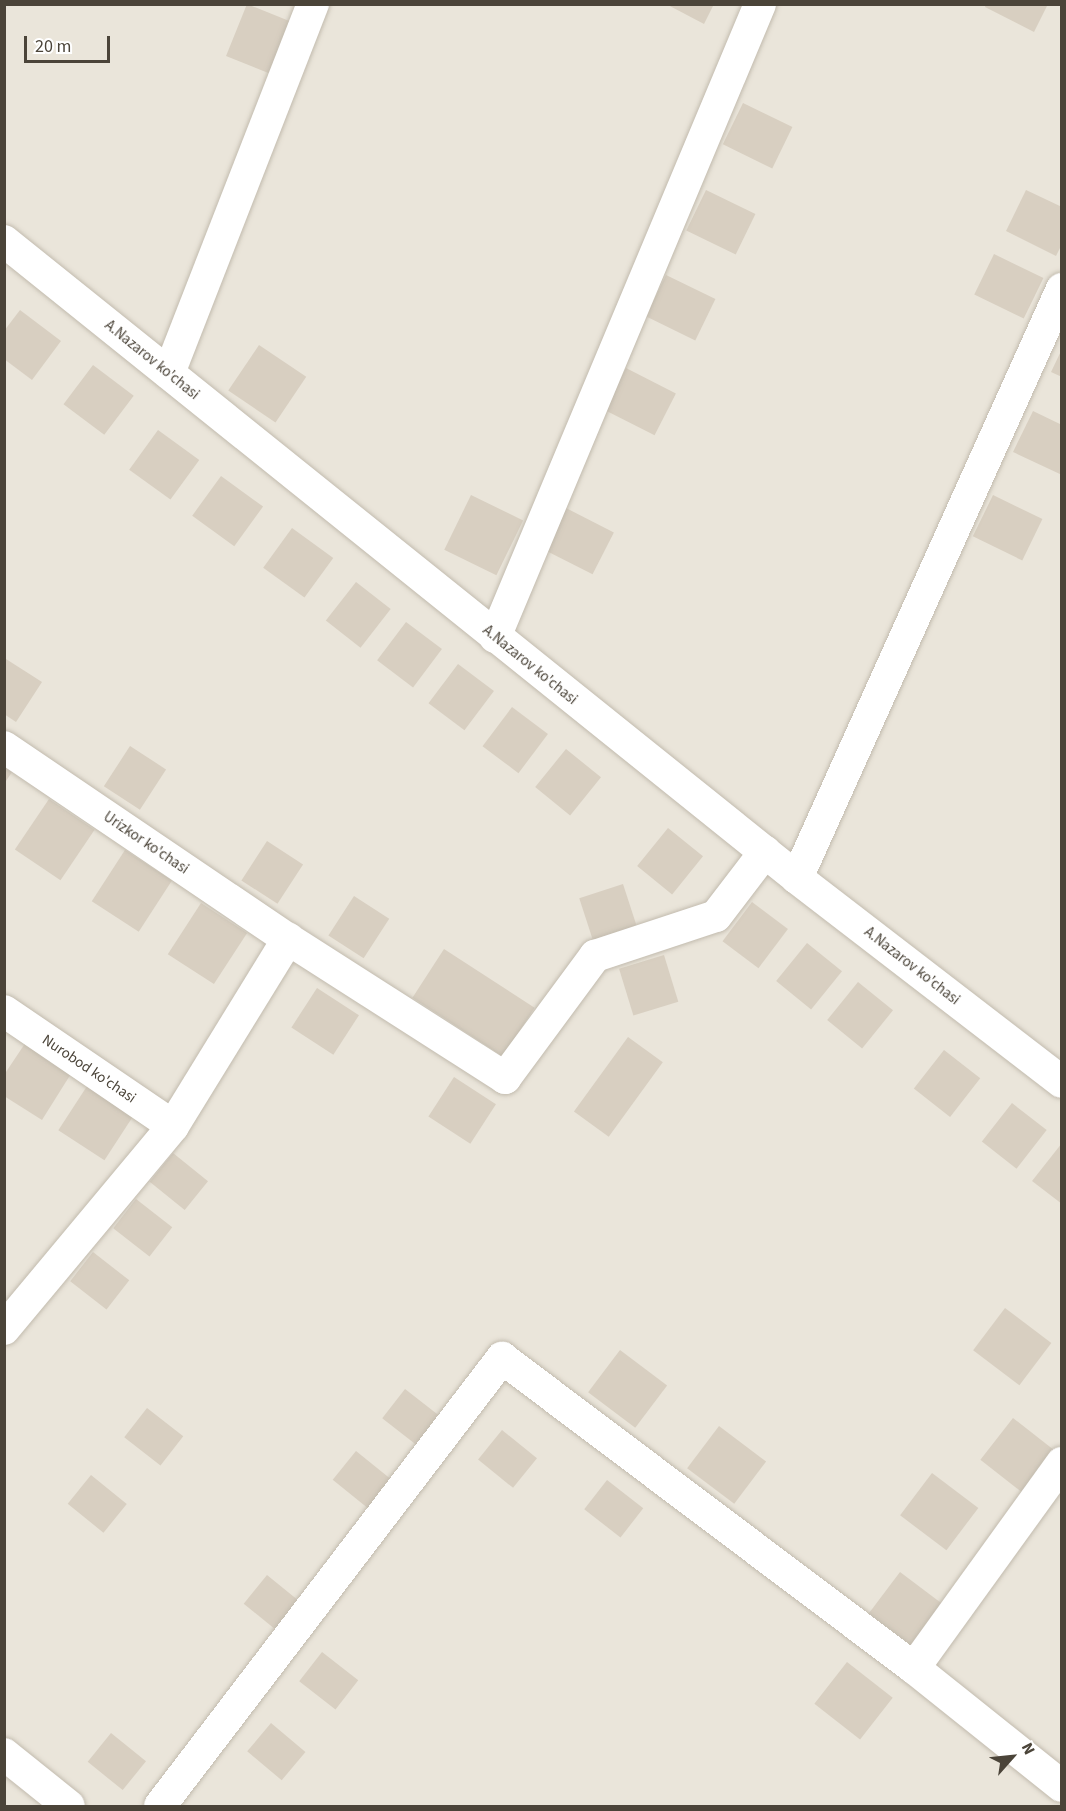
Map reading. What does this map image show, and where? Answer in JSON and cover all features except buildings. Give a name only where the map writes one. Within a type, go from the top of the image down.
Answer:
[{"type":"street","points":[[169,373],[313,4]]},
{"type":"street","points":[[495,637],[760,4]]},
{"type":"street","name":"A.Nazarov ko'chasi","points":[[4,241],[797,878],[1062,1082]]},
{"type":"street","points":[[797,878],[1062,288]]},
{"type":"street","name":"Urizkor ko'chasi","points":[[4,747],[288,939],[504,1078],[595,956],[716,916],[765,852]]},
{"type":"street","points":[[4,1329],[173,1126],[288,939]]},
{"type":"street","name":"Nurobod ko'chasi","points":[[4,1011],[173,1126]]},
{"type":"street","points":[[160,1806],[502,1358],[914,1668],[1062,1786]]},
{"type":"street","points":[[914,1668],[1062,1463]]},
{"type":"street","points":[[4,1754],[69,1806]]},
{"type":"shaded area","points":[[5,5],[1061,5],[1061,1806],[5,1806]]}]
